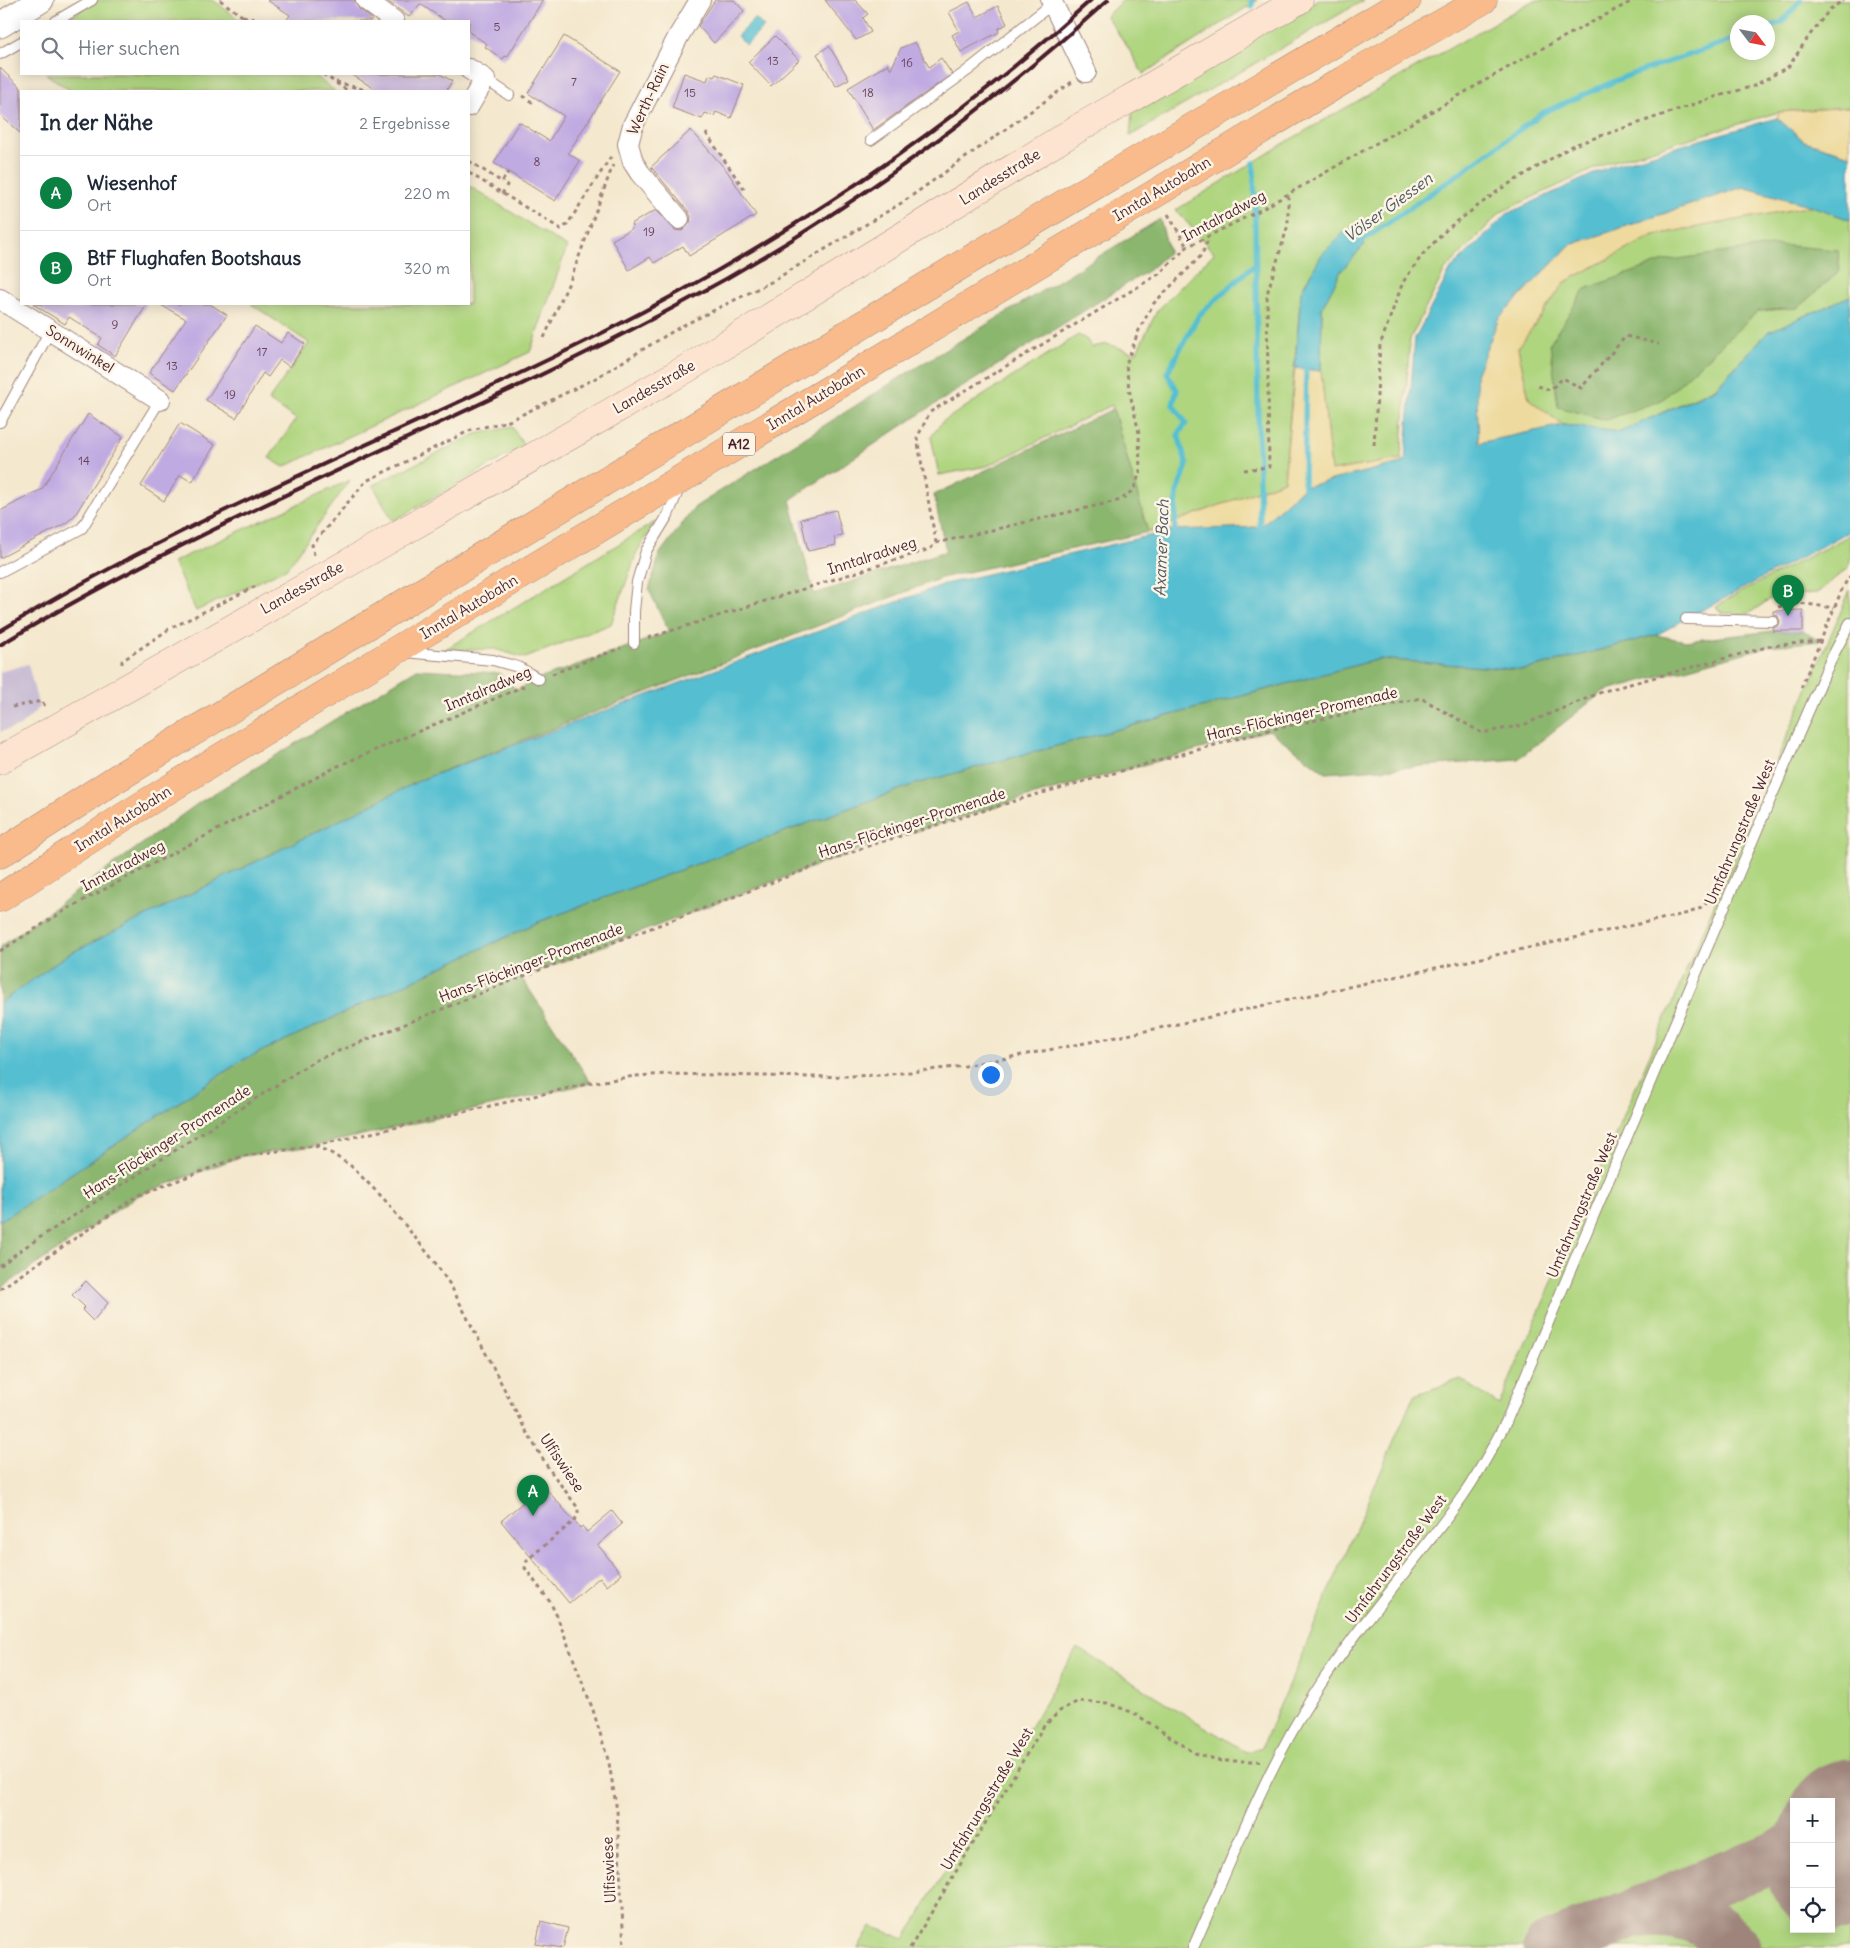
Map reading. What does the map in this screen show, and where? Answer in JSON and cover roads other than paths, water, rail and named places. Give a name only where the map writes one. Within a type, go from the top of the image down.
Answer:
[{"type":"highway","name":"A12","points":[[0,854],[127,772],[374,621],[976,256],[1407,0]]},
{"type":"highway","name":"Inntal Autobahn","points":[[0,898],[125,816],[395,652],[1367,66],[1483,0]]},
{"type":"main road","name":"Landesstraße","points":[[0,760],[686,369],[1082,126],[1299,0]]},
{"type":"street","points":[[0,25],[41,0]]},
{"type":"street","points":[[366,0],[393,20]]},
{"type":"street","name":"Werth-Rain","points":[[679,219],[650,186],[633,162],[628,144],[632,125],[678,37],[700,0]]},
{"type":"street","points":[[1051,2],[1086,72]]},
{"type":"street","points":[[470,102],[477,74]]},
{"type":"street","name":"Sonnwinkel","points":[[0,299],[160,400]]},
{"type":"lane","points":[[58,20],[92,0]]},
{"type":"lane","points":[[871,140],[967,71],[1051,2]]},
{"type":"lane","points":[[0,54],[20,43]]},
{"type":"lane","points":[[477,74],[509,95]]},
{"type":"lane","points":[[0,422],[50,331]]},
{"type":"lane","points":[[0,572],[82,528],[160,400]]},
{"type":"lane","points":[[634,643],[634,611],[637,582],[646,552],[668,515],[683,478]]},
{"type":"lane","points":[[1686,619],[1767,621]]},
{"type":"lane","name":"Umfahrungstraße West","points":[[1193,1948],[1276,1762],[1302,1714],[1328,1674],[1462,1497],[1484,1463],[1506,1422],[1765,812],[1831,659],[1850,624]]},
{"type":"lane","points":[[395,652],[493,660],[518,667],[539,679]]},
{"type":"water","points":[[755,18],[764,27],[746,45],[737,36]]},
{"type":"water","points":[[1777,118],[1804,141],[1850,155],[1850,220],[1812,206],[1743,187],[1570,245],[1499,318],[1476,375],[1479,443],[1563,425],[1620,432],[1715,389],[1768,332],[1850,296],[1850,531],[1656,635],[1524,670],[1379,659],[915,784],[538,922],[241,1061],[0,1221],[0,1003],[67,955],[423,779],[945,584],[1174,530],[1260,527],[1304,487],[1405,462],[1415,338],[1451,269],[1507,214],[1611,166]]},
{"type":"water","points":[[1344,232],[1365,244],[1341,271],[1322,308],[1321,371],[1295,368],[1301,291],[1322,254]]},
{"type":"waterway","name":"Axamer Bach","points":[[1252,0],[1252,6]]},
{"type":"waterway","name":"Völser Giessen","points":[[1775,24],[1782,22],[1801,0]]},
{"type":"waterway","name":"Völser Giessen","points":[[1356,245],[1544,112],[1627,76],[1730,41]]},
{"type":"waterway","name":"Axamer Bach","points":[[1254,163],[1260,533]]},
{"type":"waterway","name":"Axamer Bach","points":[[1174,538],[1177,493],[1187,465],[1178,435],[1186,423],[1173,405],[1177,390],[1167,373],[1199,315],[1255,264]]},
{"type":"waterway","name":"Völser Giessen","points":[[1306,363],[1304,487],[1306,493]]},
{"type":"railway","points":[[0,631],[73,588],[147,549],[223,511],[604,332],[669,298],[733,261],[796,223],[919,140],[1035,49],[1091,0]]},
{"type":"railway","points":[[0,645],[83,597],[167,553],[512,389],[682,303],[739,271],[795,238],[904,165],[1008,85],[1108,0]]},
{"type":"place","name":"BtF Flughafen Bootshaus","points":[[1788,616]]},
{"type":"place","name":"Wiesenhof","points":[[533,1516]]}]
